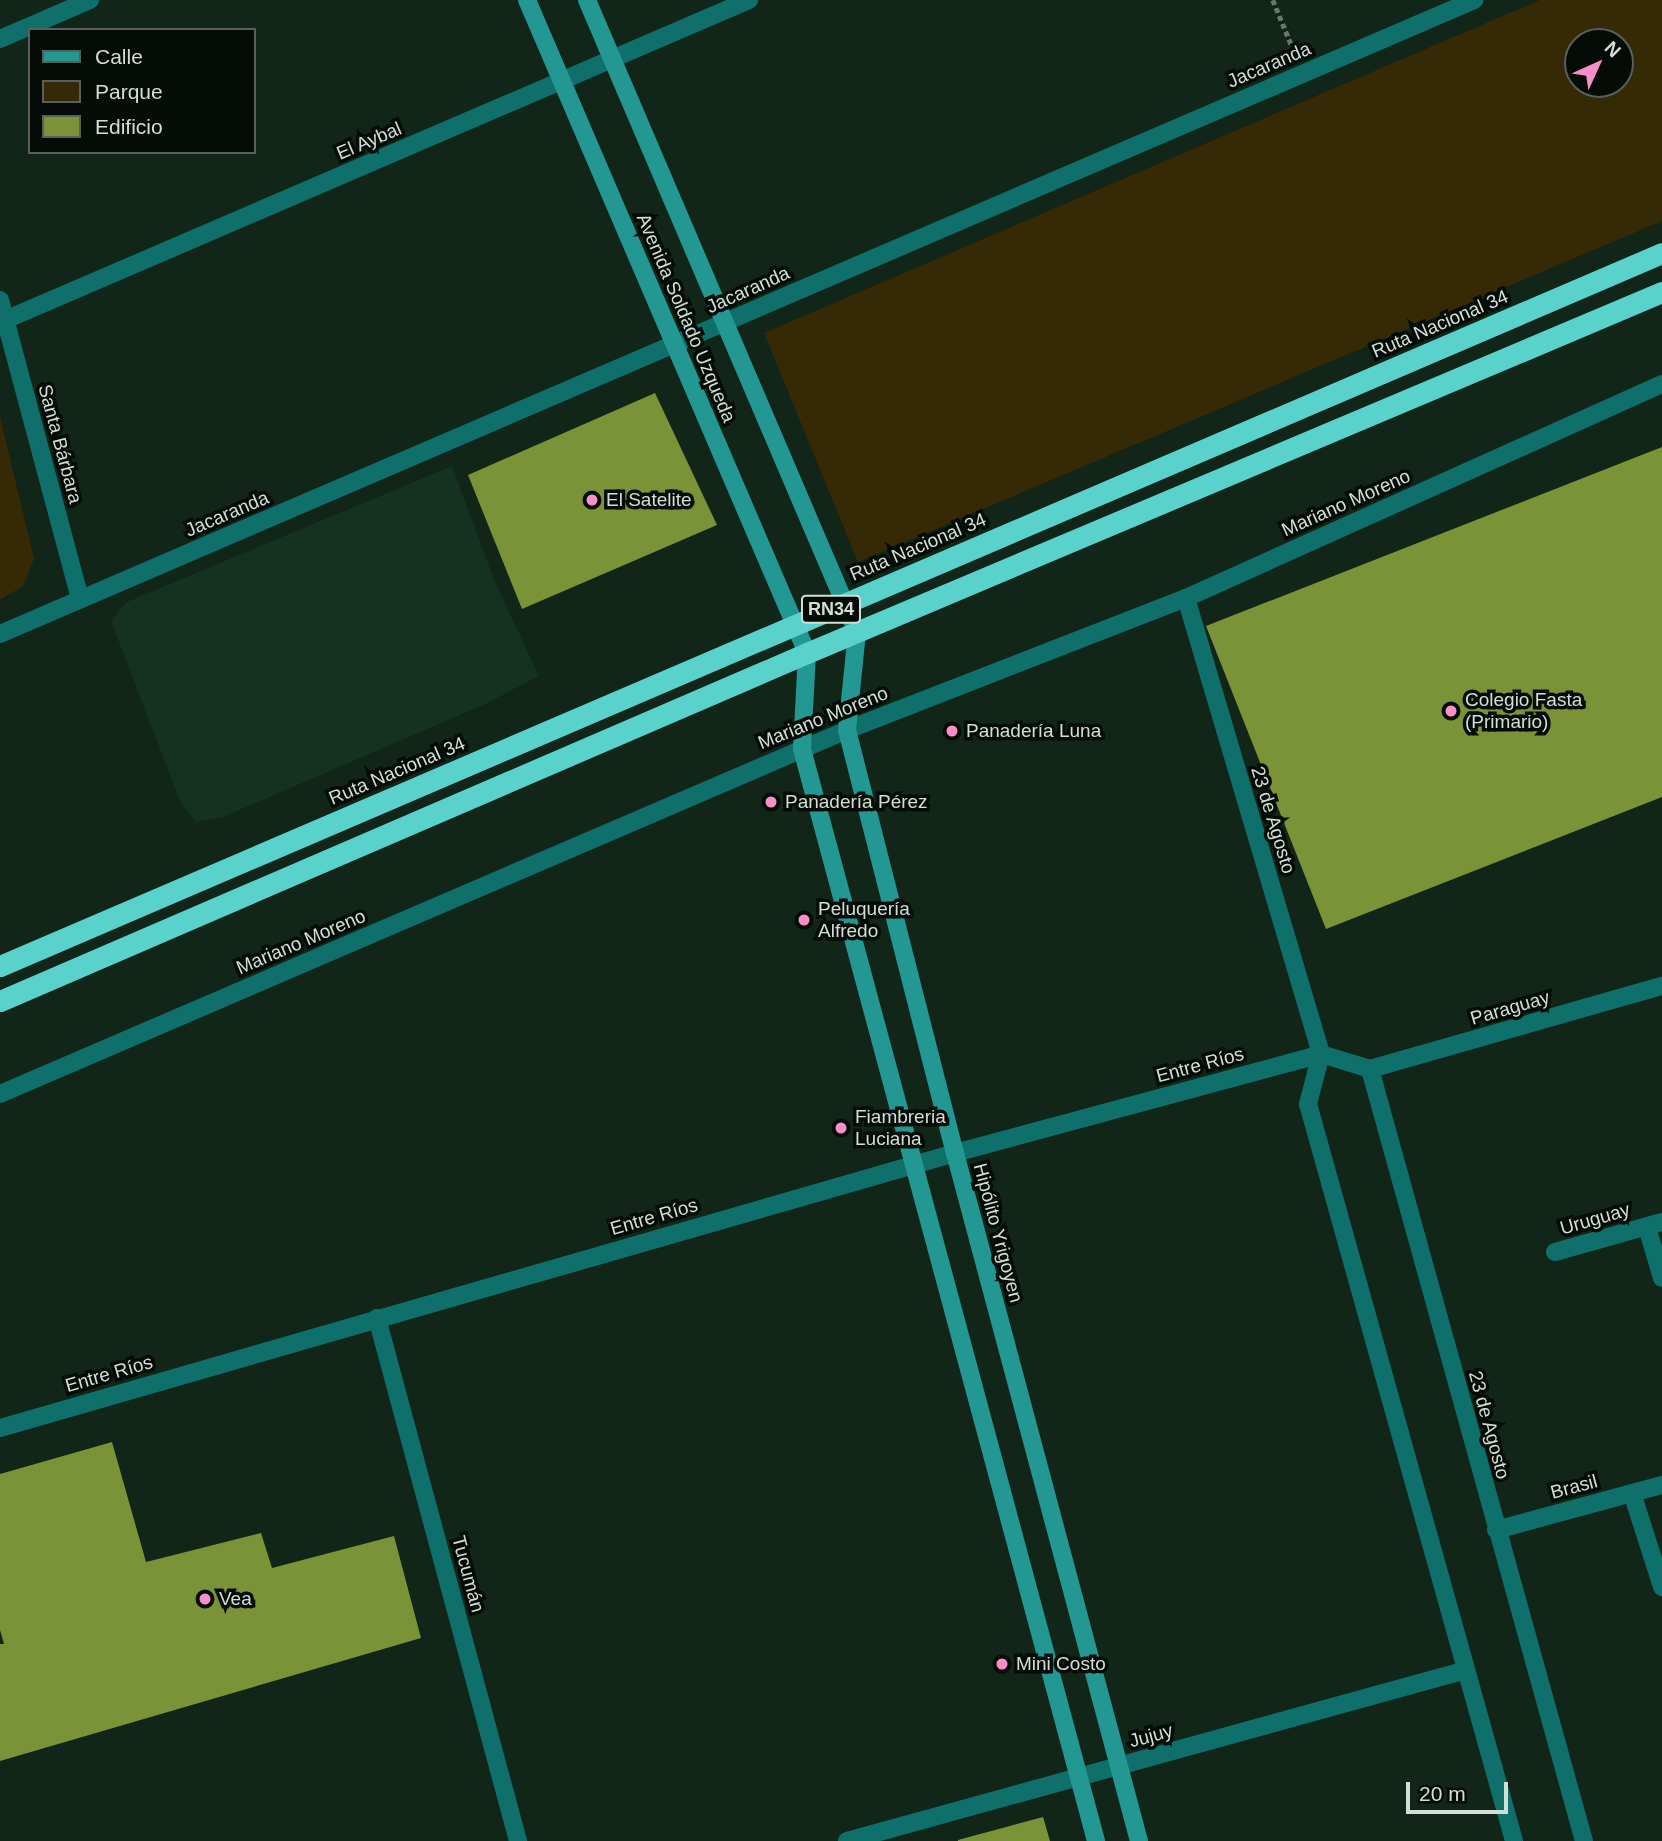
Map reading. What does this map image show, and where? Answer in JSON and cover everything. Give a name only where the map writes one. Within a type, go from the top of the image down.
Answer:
[{"type":"highway","name":"Ruta Nacional 34","points":[[0,966],[1662,253]]},
{"type":"highway","name":"RN34","points":[[0,1001],[807,653],[1662,292]]},
{"type":"street","points":[[0,39],[90,0]]},
{"type":"street","name":"Avenida Soldado Uzqueda","points":[[527,0],[807,653]]},
{"type":"street","name":"Avenida Soldado Uzqueda","points":[[587,0],[857,632]]},
{"type":"street","name":"El Aybal","points":[[5,320],[749,0]]},
{"type":"street","name":"Jacaranda","points":[[0,634],[1474,0]]},
{"type":"street","name":"Santa Bárbara","points":[[0,300],[80,599]]},
{"type":"street","name":"Mariano Moreno","points":[[0,1094],[847,730],[1186,598],[1662,384]]},
{"type":"street","name":"23 de Agosto","points":[[1186,598],[1321,1054]]},
{"type":"street","name":"Hipólito Yrigoyen","points":[[857,632],[847,730],[955,1153],[1139,1841]]},
{"type":"street","points":[[807,653],[802,749],[1096,1841]]},
{"type":"street","name":"Paraguay","points":[[1370,1069],[1662,986]]},
{"type":"street","points":[[1370,1069],[1321,1054],[1308,1104],[1514,1841]]},
{"type":"street","name":"Entre Ríos","points":[[0,1427],[914,1164],[1321,1054]]},
{"type":"street","name":"23 de Agosto","points":[[1370,1069],[1584,1841]]},
{"type":"street","name":"Uruguay","points":[[1555,1252],[1655,1224],[1662,1278]]},
{"type":"street","name":"Tucumán","points":[[377,1318],[518,1841]]},
{"type":"street","name":"Brasil","points":[[1496,1530],[1662,1485]]},
{"type":"street","points":[[1632,1493],[1662,1587]]},
{"type":"street","name":"Jujuy","points":[[847,1841],[1466,1670]]},
{"type":"path","points":[[1273,0],[1304,73]]},
{"type":"shaded area","points":[[452,466],[495,582],[539,676],[483,705],[223,817],[196,822],[180,801],[111,621],[127,602]]},
{"type":"green space","points":[[1540,0],[1662,0],[1662,221],[858,562],[764,333]]},
{"type":"green space","points":[[0,416],[34,559],[23,586],[0,600]]},
{"type":"building","name":"El Satelite","points":[[655,393],[717,525],[522,609],[468,475]]},
{"type":"building","name":"Colegio Fasta (Primario)","points":[[1662,447],[1662,797],[1326,929],[1206,626]]},
{"type":"building","name":"Vea","points":[[112,1442],[146,1562],[261,1533],[272,1568],[394,1536],[421,1638],[0,1761],[0,1644],[4,1644],[0,1630],[0,1474]]},
{"type":"building","points":[[1043,1817],[1050,1841],[958,1841],[958,1840]]},
{"type":"place","name":"El Satelite","points":[[592,500]]},
{"type":"place","name":"Colegio Fasta (Primario)","points":[[1451,711]]},
{"type":"place","name":"Panadería Luna","points":[[952,731]]},
{"type":"place","name":"Panadería Pérez","points":[[771,802]]},
{"type":"place","name":"Peluquería Alfredo","points":[[804,920]]},
{"type":"place","name":"Fiambreria Luciana","points":[[841,1128]]},
{"type":"place","name":"Vea","points":[[205,1599]]},
{"type":"place","name":"Mini Costo","points":[[1002,1664]]}]
